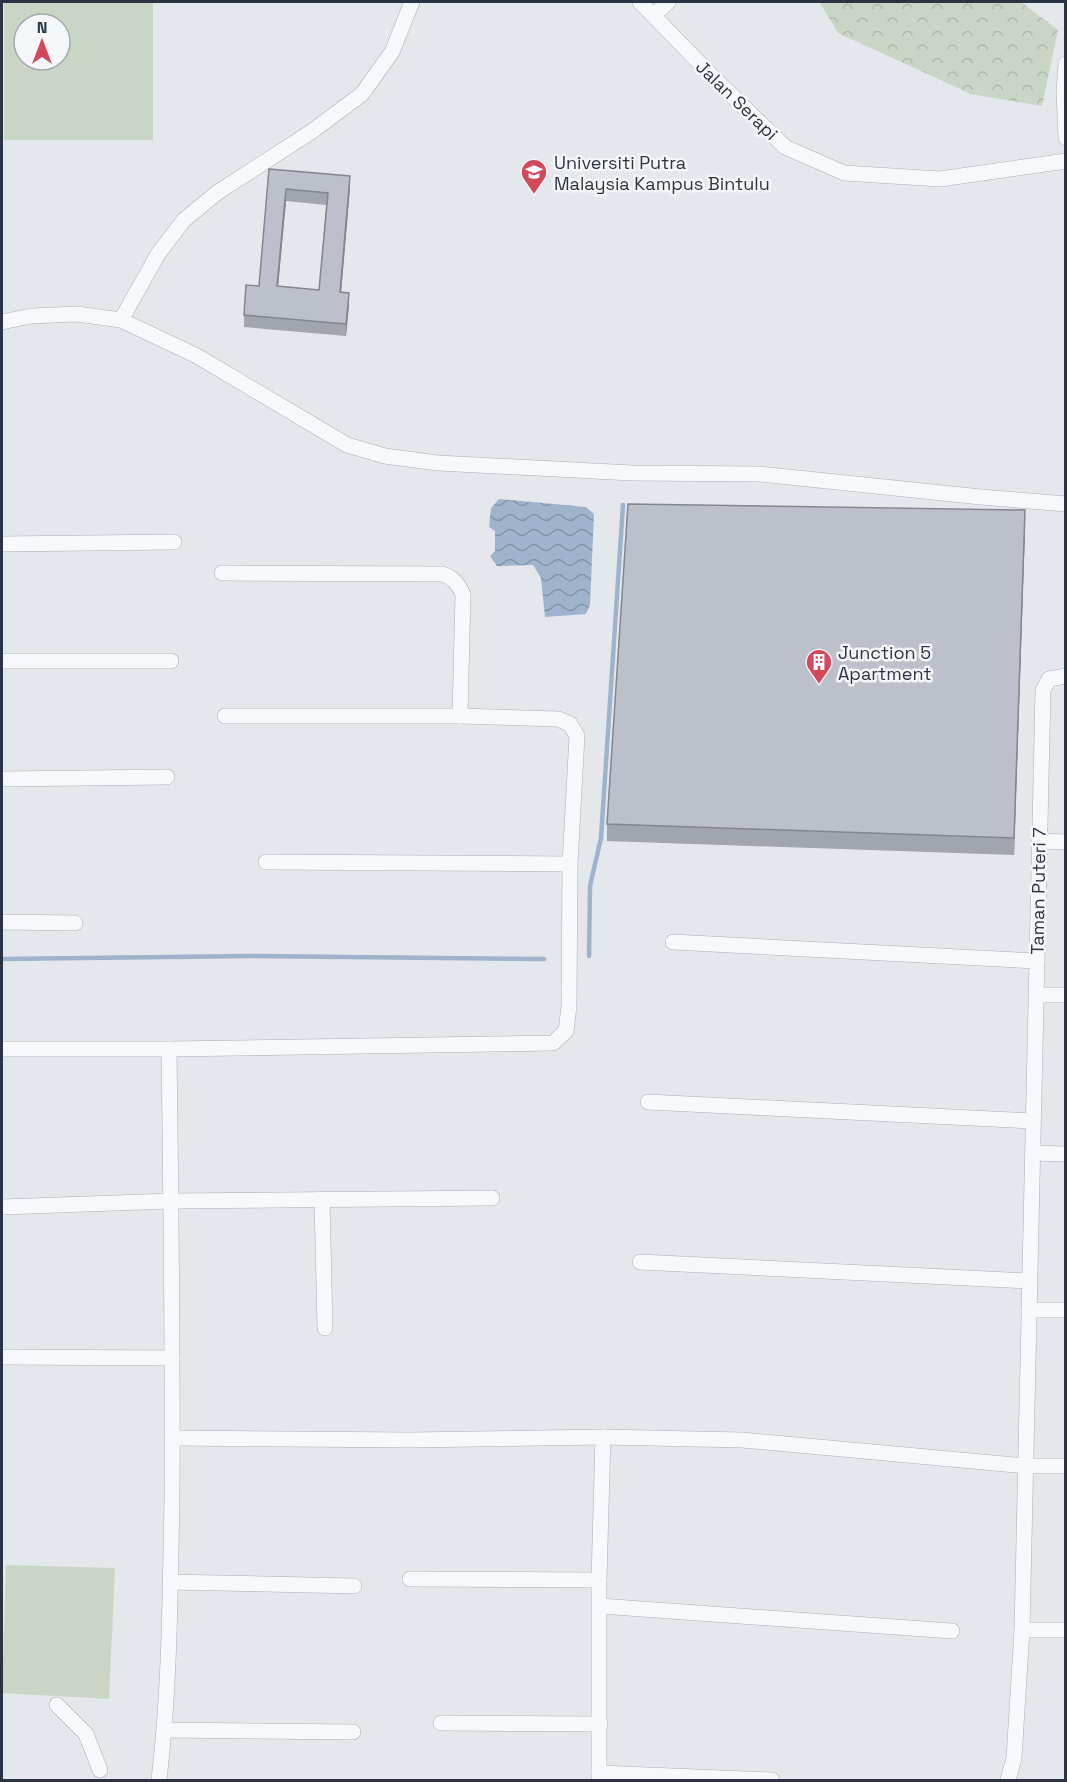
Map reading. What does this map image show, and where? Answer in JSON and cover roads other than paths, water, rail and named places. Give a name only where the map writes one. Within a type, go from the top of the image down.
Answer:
[{"type":"street","points":[[121,320],[158,254],[184,220],[218,192],[338,114],[362,94],[392,52],[412,2]]},
{"type":"street","name":"Jalan Serapi","points":[[640,2],[785,147],[844,173],[940,179],[1065,161]]},
{"type":"street","points":[[654,15],[668,2]]},
{"type":"street","points":[[1065,64],[1065,138]]},
{"type":"street","points":[[2,322],[31,316],[77,314],[121,320],[196,356],[347,446],[385,456],[438,463],[632,473],[759,474],[1065,504]]},
{"type":"street","points":[[2,544],[174,542]]},
{"type":"street","points":[[222,573],[448,575],[459,586],[463,594],[460,716]]},
{"type":"street","points":[[2,661],[171,660]]},
{"type":"street","name":"Taman Puteri 7","points":[[1008,1780],[1014,1758],[1022,1629],[1043,690],[1049,680],[1065,676]]},
{"type":"street","points":[[2,1049],[169,1049],[553,1043],[566,1031],[569,1006],[570,864],[577,736],[570,724],[558,719],[460,716],[225,716]]},
{"type":"street","points":[[2,779],[167,777]]},
{"type":"street","points":[[1039,841],[1065,842]]},
{"type":"street","points":[[266,862],[570,864]]},
{"type":"street","points":[[2,922],[75,923]]},
{"type":"street","points":[[673,942],[1037,961]]},
{"type":"street","points":[[1036,995],[1065,995]]},
{"type":"street","points":[[159,1780],[165,1730],[171,1582],[169,1049]]},
{"type":"street","points":[[648,1102],[1033,1121]]},
{"type":"street","points":[[1032,1154],[1065,1154]]},
{"type":"street","points":[[2,1207],[171,1201],[492,1198]]},
{"type":"street","points":[[322,1199],[325,1328]]},
{"type":"street","points":[[640,1262],[1030,1281]]},
{"type":"street","points":[[1029,1310],[1065,1310]]},
{"type":"street","points":[[2,1357],[171,1358]]},
{"type":"street","points":[[172,1438],[410,1440],[603,1437],[742,1440],[1026,1466],[1065,1467]]},
{"type":"street","points":[[603,1437],[599,1580],[599,1777],[772,1780]]},
{"type":"street","points":[[410,1579],[599,1580]]},
{"type":"street","points":[[171,1582],[354,1586]]},
{"type":"street","points":[[600,1606],[952,1631]]},
{"type":"street","points":[[1022,1629],[1065,1629]]},
{"type":"street","points":[[57,1705],[86,1734],[100,1770]]},
{"type":"street","points":[[441,1723],[600,1724]]},
{"type":"street","points":[[165,1730],[353,1732]]},
{"type":"water","points":[[499,499],[586,507],[594,514],[590,605],[586,614],[545,617],[541,578],[533,565],[497,566],[490,556],[495,551],[495,531],[489,527],[491,508]]},
{"type":"waterway","points":[[589,956],[590,886],[601,838],[623,505]]},
{"type":"waterway","points":[[2,959],[250,956],[544,959]]},
{"type":"place","name":"Universiti Putra Malaysia Kampus Bintulu","points":[[534,195]]},
{"type":"place","name":"Junction 5 Apartment","points":[[819,685]]}]
